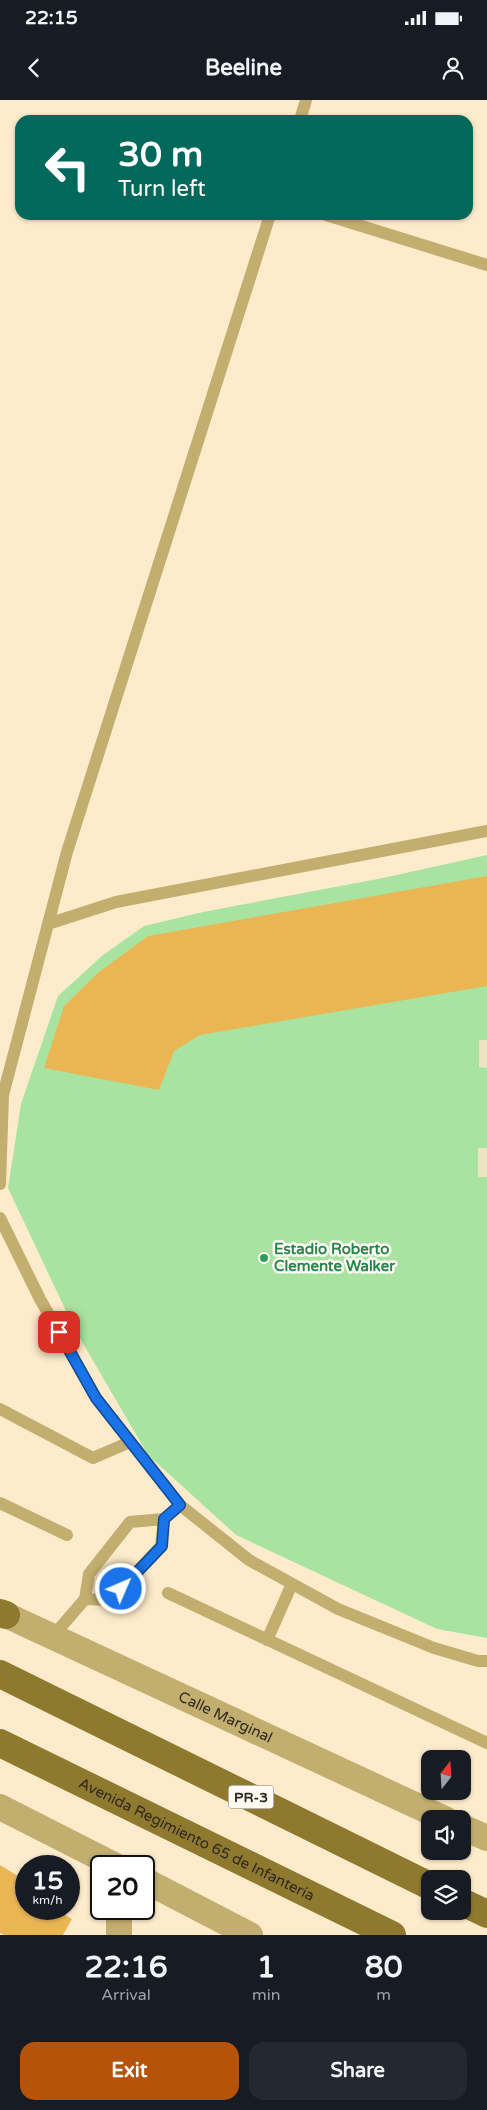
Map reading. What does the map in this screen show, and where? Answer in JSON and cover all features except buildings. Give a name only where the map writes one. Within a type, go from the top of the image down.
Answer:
[{"type":"main road","name":"PR-3","points":[[0,1674],[421,1882]]},
{"type":"main road","name":"Avenida Regimiento 65 de Infantería","points":[[0,1743],[392,1935]]},
{"type":"main road","points":[[471,1906],[487,1914]]},
{"type":"street","name":"Calle Marginal","points":[[3,1614],[427,1810]]},
{"type":"street","points":[[0,1807],[94,1855]]},
{"type":"street","points":[[471,1831],[487,1838]]},
{"type":"street","points":[[155,1886],[250,1935]]},
{"type":"street","points":[[119,1920],[119,1935]]},
{"type":"lane","points":[[302,115],[306,100]]},
{"type":"lane","points":[[0,1184],[3,1095],[67,852],[268,220]]},
{"type":"lane","points":[[342,220],[487,265]]},
{"type":"lane","points":[[48,924],[116,902],[487,831]]},
{"type":"lane","points":[[0,1218],[40,1299],[96,1398],[180,1505],[249,1560],[338,1609],[434,1648],[478,1661],[487,1661]]},
{"type":"lane","points":[[0,1409],[93,1458],[130,1442]]},
{"type":"lane","points":[[0,1503],[67,1535]]},
{"type":"lane","points":[[53,1636],[85,1599],[89,1574],[130,1522],[164,1519],[180,1505]]},
{"type":"lane","points":[[85,1599],[110,1600],[162,1546],[164,1519]]},
{"type":"lane","points":[[267,1640],[292,1584]]},
{"type":"lane","points":[[168,1593],[487,1743]]},
{"type":"green space","name":"Estadio Roberto Clemente Walker","points":[[487,855],[487,1638],[437,1629],[236,1535],[148,1455],[74,1328],[8,1188],[21,1104],[58,996],[103,955],[144,926],[203,912],[383,878]]},
{"type":"sand","points":[[479,1040],[487,1040],[487,1068],[479,1067]]},
{"type":"sand","points":[[478,1148],[487,1148],[487,1177],[478,1177]]},
{"type":"place","name":"Estadio Roberto Clemente Walker","points":[[264,1258]]},
{"type":"route","points":[[59,1332],[96,1398],[180,1505],[164,1519],[162,1546],[121,1589]]}]
